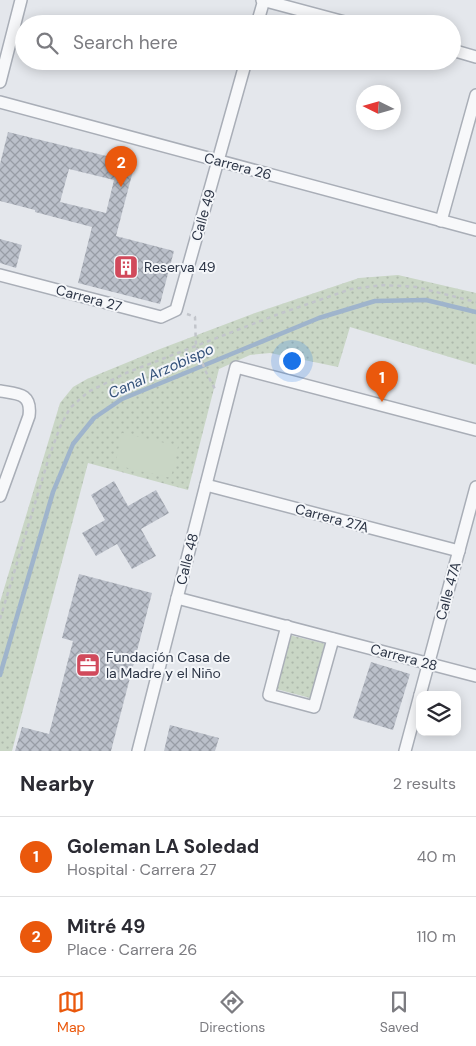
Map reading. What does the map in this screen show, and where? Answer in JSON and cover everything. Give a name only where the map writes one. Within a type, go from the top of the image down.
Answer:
[{"type":"street","points":[[17,15],[21,0]]},
{"type":"street","points":[[259,15],[263,0],[319,15]]},
{"type":"street","points":[[0,82],[15,23]]},
{"type":"street","points":[[461,53],[476,57]]},
{"type":"street","name":"Calle 49","points":[[176,310],[243,70]]},
{"type":"street","points":[[441,221],[476,95]]},
{"type":"street","name":"Carrera 26","points":[[0,102],[476,230]]},
{"type":"street","name":"Carrera 27","points":[[0,275],[161,317],[176,310]]},
{"type":"street","name":"Calle 48","points":[[138,751],[236,368],[476,430]]},
{"type":"street","points":[[0,391],[23,396],[31,406],[30,416],[0,496]]},
{"type":"street","name":"Carrera 27A","points":[[206,484],[459,551]]},
{"type":"street","name":"Calle 47A","points":[[421,691],[476,487]]},
{"type":"street","name":"Carrera 28","points":[[177,598],[476,676]]},
{"type":"street","points":[[287,626],[268,695],[314,707],[333,638]]},
{"type":"street","name":"Calle 47A","points":[[405,751],[416,710]]},
{"type":"path","points":[[0,619],[49,457],[60,427],[70,408],[88,392],[126,373],[196,348],[276,315],[351,289],[383,285],[416,287],[476,302]]},
{"type":"path","points":[[195,317],[196,348],[206,372],[218,393],[227,403]]},
{"type":"green space","points":[[398,275],[476,293],[476,365],[350,327],[338,367],[270,353],[250,355],[219,369],[188,490],[88,463],[12,751],[0,751],[0,602],[60,403],[73,387],[87,379],[160,349],[255,313],[359,278]]},
{"type":"green space","points":[[122,433],[178,446],[171,478],[115,465]]},
{"type":"green space","points":[[289,635],[326,644],[310,698],[276,689]]},
{"type":"building","points":[[8,132],[135,163],[116,236],[174,251],[160,304],[78,283],[92,227],[0,201],[0,164]],"holes":[[[69,169],[114,180],[106,213],[60,202]]]},
{"type":"building","points":[[0,239],[22,245],[16,268],[0,263]]},
{"type":"building","points":[[114,481],[128,506],[156,490],[169,513],[141,529],[156,556],[132,569],[117,544],[96,556],[82,533],[105,520],[91,495]]},
{"type":"building","points":[[79,574],[152,593],[111,751],[15,751],[22,727],[49,734],[73,641],[62,638]]},
{"type":"building","points":[[371,662],[410,674],[393,730],[353,718]]},
{"type":"building","points":[[170,725],[219,738],[215,751],[164,751]]},
{"type":"waterway","name":"Canal Arzobispo","points":[[0,675],[53,492],[73,444],[94,418],[122,399],[319,318],[375,301],[426,300],[476,312]]},
{"type":"place","name":"Mitré 49","points":[[121,187]]},
{"type":"place","name":"Reserva 49","points":[[126,267]]},
{"type":"place","name":"Goleman LA Soledad","points":[[382,402]]},
{"type":"place","name":"Fundación Casa de la Madre y el Niño","points":[[88,665]]}]
